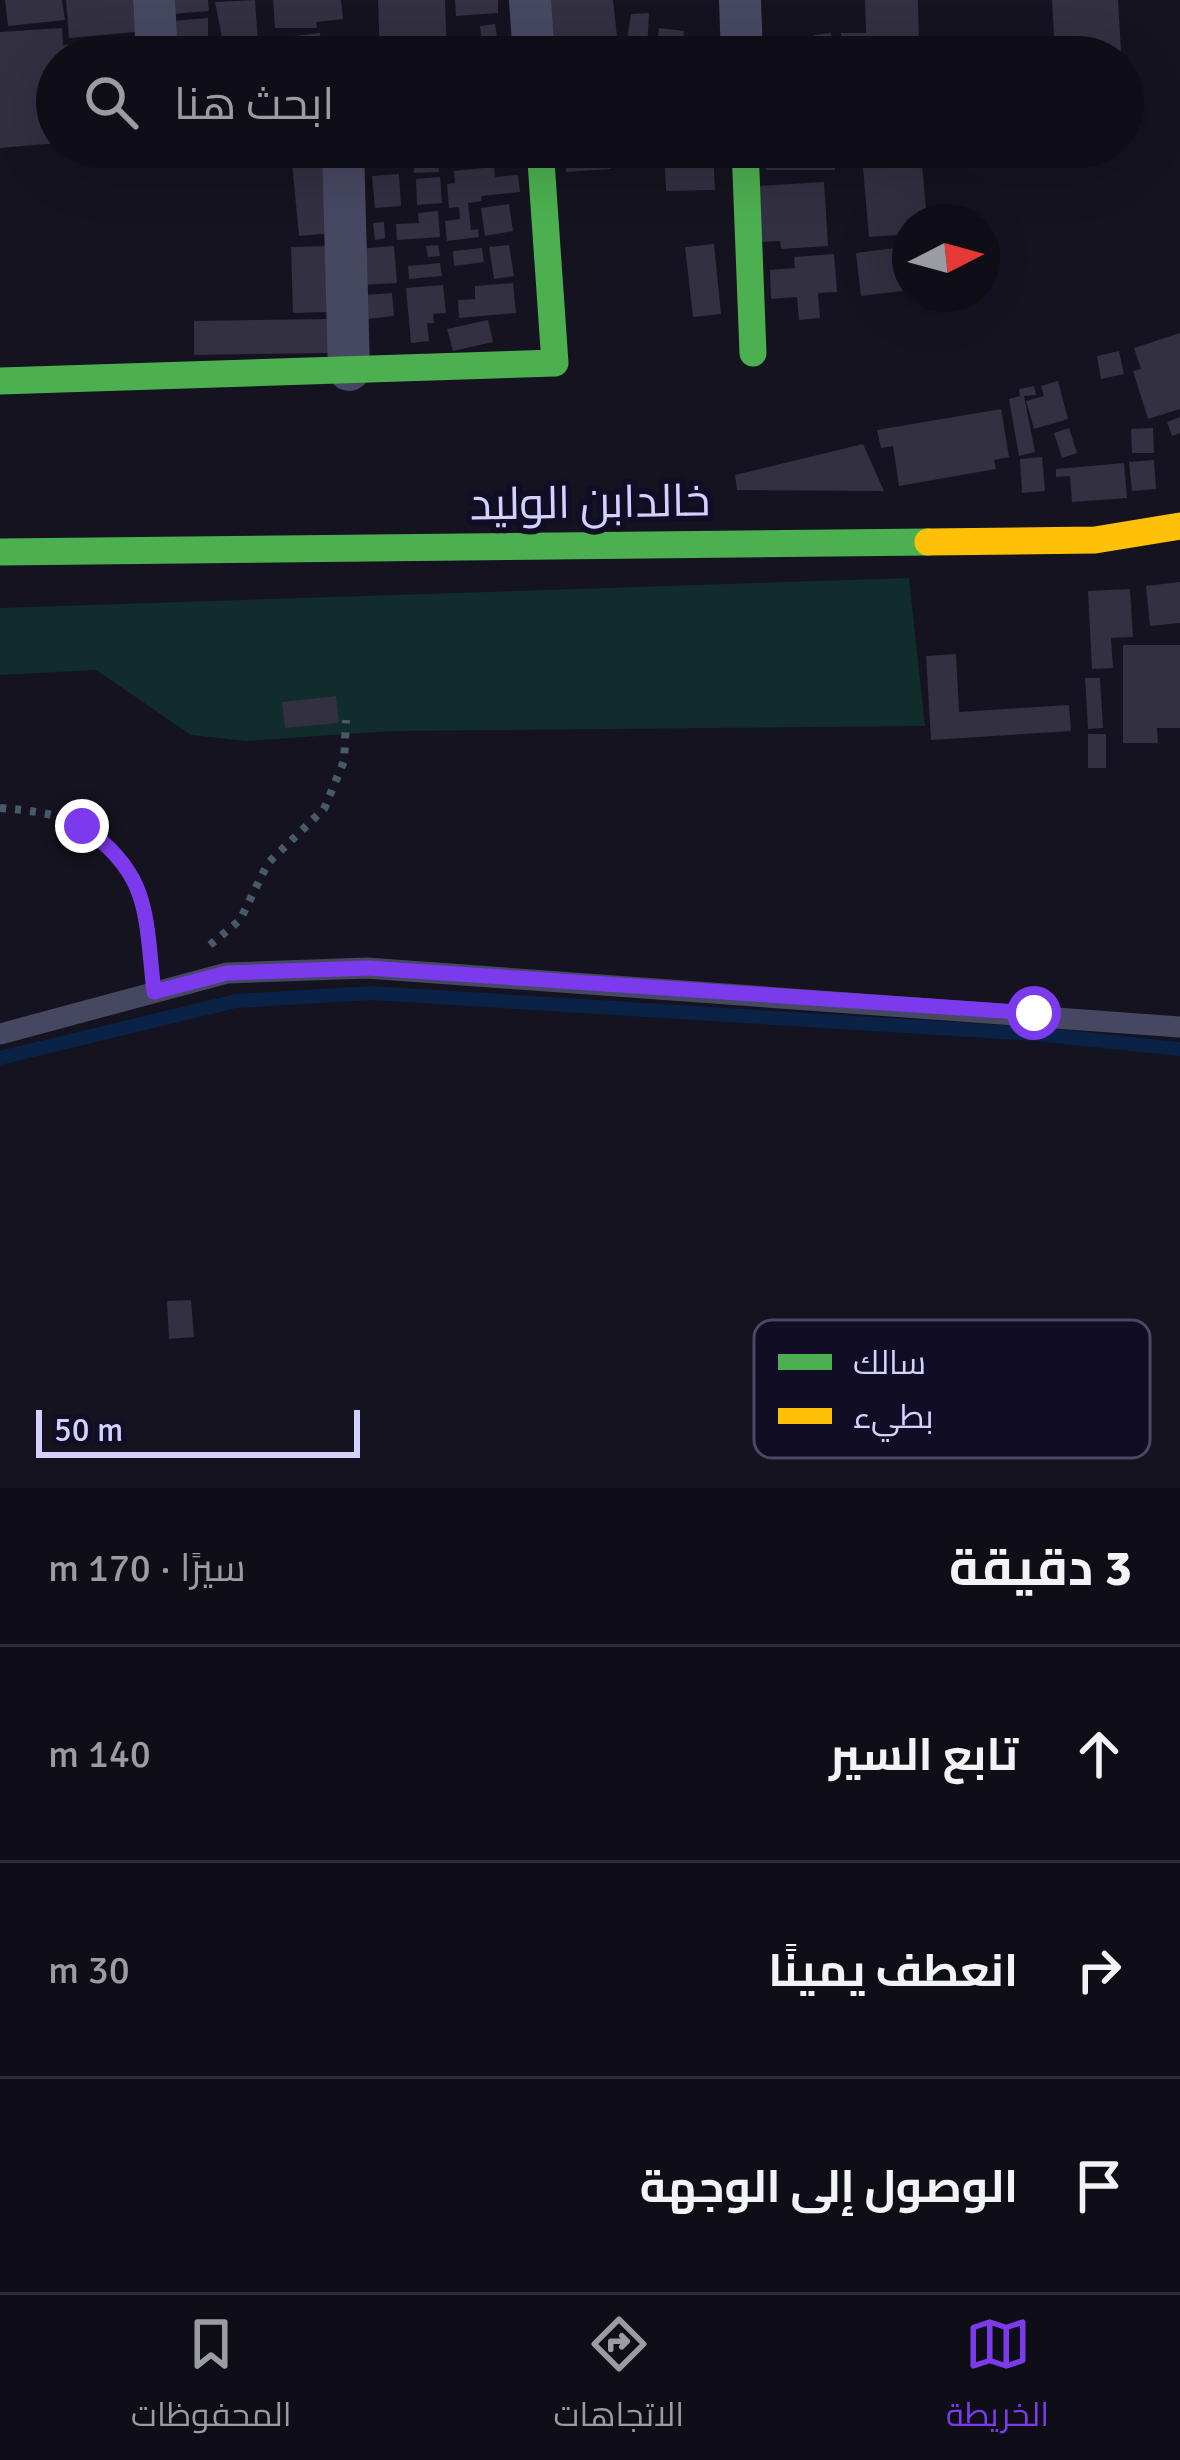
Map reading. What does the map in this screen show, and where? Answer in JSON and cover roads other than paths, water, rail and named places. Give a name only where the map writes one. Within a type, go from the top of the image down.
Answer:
[{"type":"main road","points":[[0,381],[555,362],[541,168]]},
{"type":"main road","points":[[746,168],[753,353]]},
{"type":"main road","name":"خالدابن الوليد","points":[[0,552],[1095,540],[1180,526]]},
{"type":"street","points":[[154,0],[156,36]]},
{"type":"street","points":[[530,0],[533,36]]},
{"type":"street","points":[[740,0],[741,36]]},
{"type":"street","points":[[344,168],[349,370]]},
{"type":"lane","points":[[0,1034],[227,973],[368,968],[1180,1027]]},
{"type":"waterway","points":[[0,1058],[236,1001],[371,993],[1035,1034],[1180,1049]]}]
